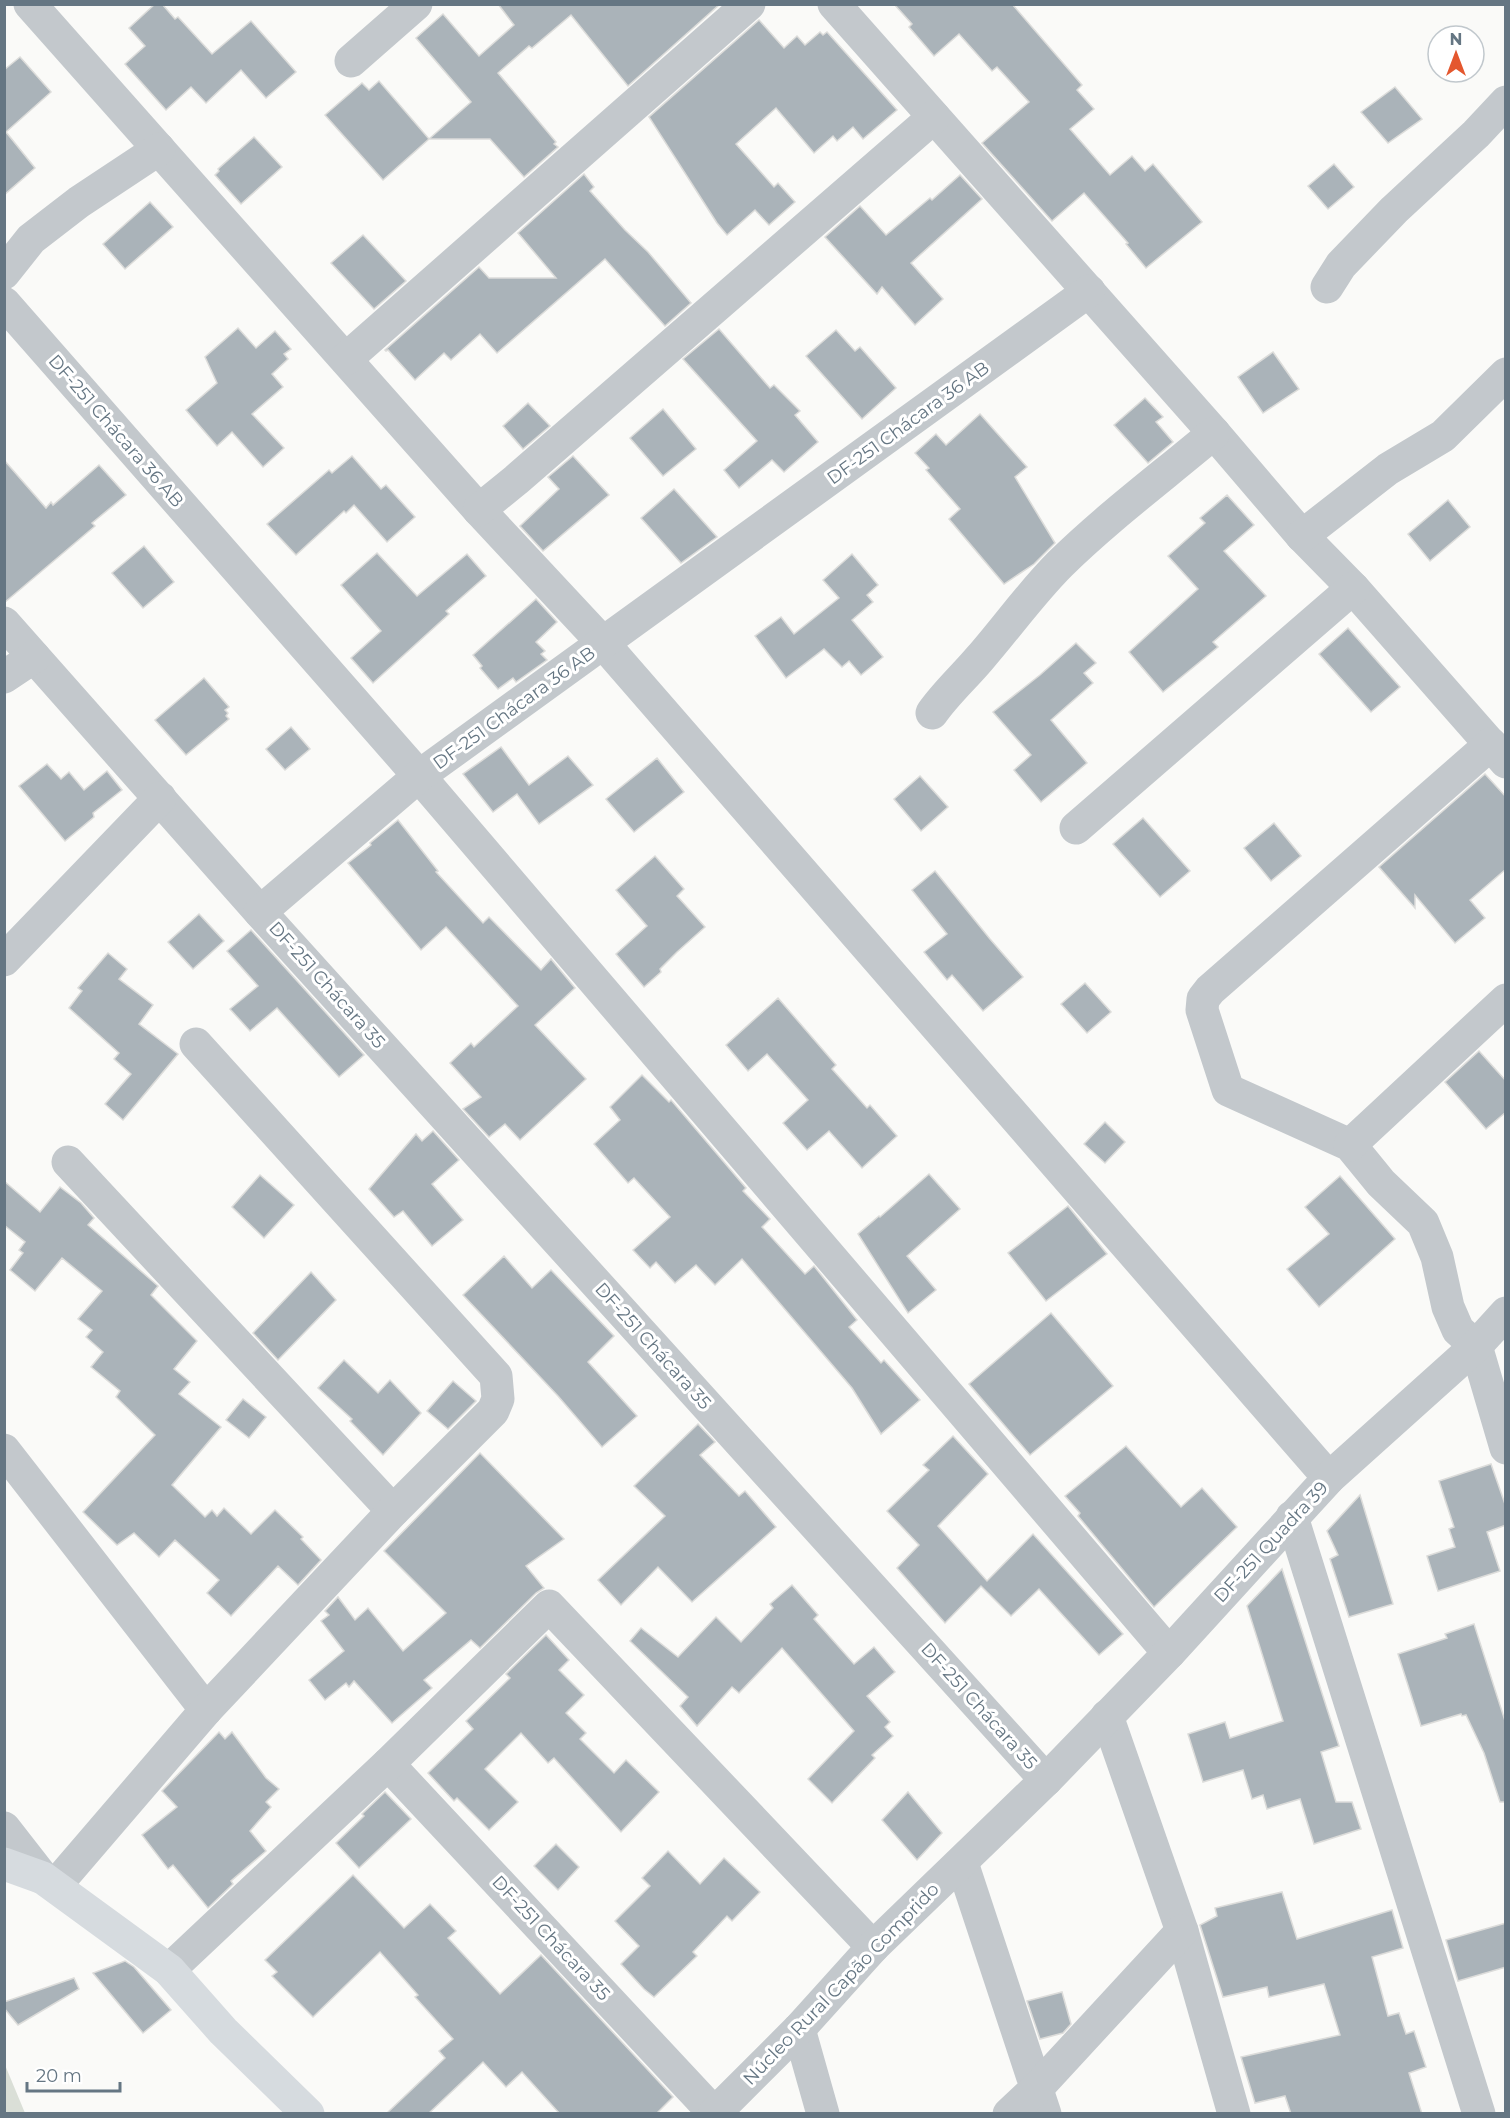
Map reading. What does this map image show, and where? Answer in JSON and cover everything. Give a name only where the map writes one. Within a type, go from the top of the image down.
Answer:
[{"type":"street","points":[[30,4],[479,510],[603,643],[1329,1478]]},
{"type":"street","points":[[351,61],[416,4]]},
{"type":"street","points":[[346,359],[749,4]]},
{"type":"street","points":[[834,4],[1214,433],[1302,536],[1353,588],[1498,753],[1210,990],[1203,999],[1202,1010],[1228,1090],[1350,1145],[1381,1183],[1423,1223],[1437,1257],[1448,1307],[1458,1330],[1476,1347],[1506,1448]]},
{"type":"street","points":[[1327,287],[1341,265],[1394,210],[1476,134],[1506,102]]},
{"type":"street","points":[[479,510],[934,117]]},
{"type":"street","points":[[4,273],[32,239],[79,202],[159,149]]},
{"type":"street","name":"DF-251 Chácara 36 AB","points":[[4,303],[419,776],[1089,291]]},
{"type":"street","points":[[1302,536],[1388,469],[1443,436],[1506,374]]},
{"type":"street","points":[[932,713],[1059,565],[1096,531],[1214,433]]},
{"type":"street","points":[[1076,828],[1353,588]]},
{"type":"street","name":"DF-251 Chácara 35","points":[[4,623],[260,912],[1046,1780]]},
{"type":"street","points":[[4,677],[34,657]]},
{"type":"street","points":[[260,912],[419,776],[1169,1653]]},
{"type":"street","points":[[4,960],[160,798]]},
{"type":"street","points":[[1350,1145],[1506,1000]]},
{"type":"street","points":[[49,1882],[206,1710],[393,1511],[493,1411],[498,1399],[496,1377],[196,1044]]},
{"type":"street","points":[[68,1162],[393,1511]]},
{"type":"street","name":"DF-251 Quadra 39","points":[[1046,1780],[1169,1653],[1329,1478],[1476,1347],[1506,1313]]},
{"type":"street","points":[[4,1450],[206,1710]]},
{"type":"street","points":[[1292,1517],[1479,2114]]},
{"type":"street","points":[[169,1970],[388,1764],[549,1606],[873,1947]]},
{"type":"street","points":[[1107,1716],[1182,1931],[1234,2114]]},
{"type":"street","name":"DF-251 Chácara 35","points":[[388,1764],[714,2113]]},
{"type":"street","name":"Núcleo Rural Capão Comprido","points":[[714,2113],[799,2029],[873,1947],[1046,1780]]},
{"type":"street","points":[[4,1828],[49,1882],[169,1970],[223,2031],[308,2114]]},
{"type":"street","points":[[962,1863],[1042,2100]]},
{"type":"street","points":[[4,1864],[49,1882]]},
{"type":"street","points":[[1010,2114],[1042,2100],[1182,1931]]},
{"type":"street","points":[[799,2029],[823,2114]]},
{"type":"shaded area","points":[[5,2065],[25,2113],[5,2113]]},
{"type":"building","points":[[155,4],[162,4],[175,19],[178,17],[212,54],[251,21],[296,72],[266,98],[241,70],[206,103],[191,87],[166,110],[125,64],[145,46],[129,28]]},
{"type":"building","points":[[498,4],[720,4],[628,86],[571,15],[532,48],[529,46],[498,73],[558,147],[524,177],[490,139],[429,139],[471,102],[416,38],[443,14],[479,56],[514,25]]},
{"type":"building","points":[[894,4],[1012,4],[1082,85],[1077,90],[1094,109],[1070,129],[1110,175],[1132,156],[1145,171],[1153,164],[1202,222],[1146,268],[1126,244],[1128,243],[1084,193],[1052,221],[982,143],[1029,102],[997,67],[992,71],[959,34],[934,56],[909,27],[912,24]]},
{"type":"building","points":[[759,20],[784,48],[797,36],[805,45],[820,32],[823,35],[827,32],[897,110],[863,139],[853,127],[837,141],[833,136],[814,153],[776,108],[736,144],[774,187],[778,183],[795,202],[769,225],[755,210],[727,235],[649,117]]},
{"type":"building","points":[[20,57],[51,92],[6,132],[35,168],[4,195],[4,70]]},
{"type":"building","points":[[379,81],[429,139],[383,180],[325,115],[362,83],[369,90]]},
{"type":"building","points":[[1395,87],[1422,119],[1388,143],[1361,112]]},
{"type":"building","points":[[254,137],[282,167],[241,204],[215,175],[218,169]]},
{"type":"building","points":[[1334,164],[1354,187],[1328,209],[1308,186]]},
{"type":"building","points":[[584,174],[594,187],[590,191],[648,252],[691,303],[665,326],[605,259],[497,353],[480,334],[451,360],[444,353],[415,380],[388,350],[385,350],[479,267],[489,278],[556,278],[518,233]]},
{"type":"building","points":[[960,175],[982,199],[911,263],[943,299],[915,325],[882,287],[877,294],[825,237],[860,206],[886,235]]},
{"type":"building","points":[[150,202],[173,227],[125,269],[103,244]]},
{"type":"building","points":[[363,235],[406,281],[374,309],[331,263]]},
{"type":"building","points":[[238,328],[256,348],[275,331],[291,349],[284,354],[288,359],[272,374],[283,387],[252,414],[284,448],[263,467],[232,432],[217,446],[186,410],[217,383],[205,357]]},
{"type":"building","points":[[719,329],[770,388],[774,385],[800,411],[795,415],[818,442],[784,472],[772,460],[739,488],[724,470],[757,441],[683,359]]},
{"type":"building","points":[[836,330],[855,351],[860,347],[896,388],[862,419],[806,356]]},
{"type":"building","points":[[1273,352],[1299,389],[1263,413],[1238,377]]},
{"type":"building","points":[[1145,398],[1163,417],[1156,422],[1173,442],[1148,463],[1114,425]]},
{"type":"building","points":[[528,403],[550,426],[523,449],[503,426]]},
{"type":"building","points":[[663,409],[696,449],[663,476],[630,438]]},
{"type":"building","points":[[980,414],[1027,467],[1015,477],[1055,543],[1034,564],[1004,584],[949,519],[960,509],[926,470],[929,468],[915,453],[936,434],[946,445]]},
{"type":"building","points":[[352,456],[381,489],[386,485],[415,517],[387,542],[354,505],[346,513],[344,511],[296,555],[267,524],[329,470],[332,473]]},
{"type":"building","points":[[573,456],[609,495],[543,551],[520,526],[559,489],[548,477]]},
{"type":"building","points":[[4,460],[46,508],[51,502],[53,505],[99,465],[126,495],[92,523],[95,526],[4,603]]},
{"type":"building","points":[[674,489],[717,537],[681,563],[641,518]]},
{"type":"building","points":[[1227,495],[1254,525],[1224,551],[1266,596],[1213,642],[1218,647],[1163,692],[1129,652],[1198,589],[1168,556],[1205,523],[1200,518]]},
{"type":"building","points":[[1448,500],[1470,527],[1430,561],[1408,534]]},
{"type":"building","points":[[144,546],[174,582],[143,608],[112,573]]},
{"type":"building","points":[[377,553],[417,596],[467,554],[486,576],[446,611],[449,614],[373,683],[351,658],[381,631],[341,585]]},
{"type":"building","points":[[852,554],[878,585],[867,595],[873,602],[852,620],[883,657],[861,675],[849,661],[842,667],[824,649],[786,678],[755,636],[781,617],[794,634],[839,598],[823,580]]},
{"type":"building","points":[[536,599],[557,622],[536,642],[545,651],[541,654],[547,660],[516,682],[513,678],[498,689],[480,668],[482,666],[473,655]]},
{"type":"building","points":[[1348,628],[1400,687],[1371,712],[1319,654]]},
{"type":"building","points":[[1076,643],[1096,663],[1084,673],[1093,683],[1051,720],[1087,763],[1041,802],[1014,770],[1031,755],[993,712]]},
{"type":"building","points":[[204,678],[229,707],[225,710],[229,719],[186,755],[155,720]]},
{"type":"building","points":[[291,727],[310,749],[285,770],[266,749]]},
{"type":"building","points":[[501,747],[529,785],[568,756],[593,785],[539,824],[517,794],[493,812],[463,774]]},
{"type":"building","points":[[657,758],[684,792],[634,832],[606,799]]},
{"type":"building","points":[[47,764],[61,779],[69,772],[84,790],[107,771],[122,790],[93,813],[94,817],[65,841],[19,786]]},
{"type":"building","points":[[1485,774],[1506,797],[1506,869],[1470,900],[1485,918],[1455,943],[1415,895],[1415,908],[1379,867]]},
{"type":"building","points":[[920,776],[948,807],[921,831],[894,799]]},
{"type":"building","points":[[1143,818],[1190,871],[1160,897],[1113,844]]},
{"type":"building","points":[[398,820],[438,871],[436,872],[483,923],[489,917],[541,970],[551,959],[575,988],[535,1025],[586,1079],[520,1140],[505,1124],[489,1137],[463,1109],[481,1097],[450,1063],[471,1043],[474,1047],[518,1006],[446,927],[421,950],[348,863]]},
{"type":"building","points":[[1274,823],[1301,856],[1271,881],[1244,848]]},
{"type":"building","points":[[655,856],[684,889],[677,896],[705,927],[677,952],[660,969],[661,972],[644,987],[616,954],[647,926],[616,890]]},
{"type":"building","points":[[935,871],[1023,977],[983,1011],[952,975],[947,980],[924,952],[947,934],[912,890]]},
{"type":"building","points":[[199,914],[224,941],[193,969],[168,942]]},
{"type":"building","points":[[251,930],[364,1055],[339,1077],[277,1008],[250,1031],[230,1009],[258,986],[227,951]]},
{"type":"building","points":[[108,953],[127,969],[119,979],[153,1005],[139,1024],[178,1054],[123,1120],[105,1104],[131,1074],[114,1059],[119,1053],[69,1008],[82,991],[78,988]]},
{"type":"building","points":[[1085,983],[1111,1012],[1087,1033],[1061,1004]]},
{"type":"building","points":[[778,998],[836,1065],[832,1069],[867,1108],[870,1105],[897,1136],[862,1168],[829,1131],[807,1150],[783,1123],[808,1100],[767,1054],[748,1071],[726,1045]]},
{"type":"building","points":[[1479,1051],[1506,1081],[1506,1112],[1486,1129],[1445,1082]]},
{"type":"building","points":[[642,1075],[669,1102],[671,1100],[746,1188],[743,1191],[770,1219],[762,1227],[805,1274],[814,1266],[857,1320],[849,1327],[881,1363],[884,1360],[920,1400],[881,1434],[852,1388],[742,1259],[715,1285],[696,1265],[675,1283],[656,1262],[650,1268],[633,1250],[670,1217],[634,1178],[628,1183],[594,1144],[620,1120],[610,1107]]},
{"type":"building","points":[[1105,1122],[1125,1142],[1105,1163],[1084,1144]]},
{"type":"building","points":[[433,1131],[459,1160],[432,1184],[463,1220],[432,1246],[403,1211],[394,1217],[369,1189],[416,1134],[422,1141]]},
{"type":"building","points":[[929,1174],[960,1209],[907,1256],[936,1290],[908,1313],[858,1234]]},
{"type":"building","points":[[260,1175],[294,1205],[264,1238],[232,1207]]},
{"type":"building","points":[[1340,1176],[1395,1239],[1319,1307],[1287,1269],[1329,1234],[1305,1207]]},
{"type":"building","points":[[4,1181],[40,1212],[60,1187],[81,1203],[94,1218],[88,1225],[158,1286],[151,1295],[197,1341],[174,1369],[190,1382],[179,1394],[221,1427],[172,1485],[205,1517],[212,1510],[217,1516],[224,1508],[251,1534],[275,1510],[303,1537],[301,1539],[321,1560],[298,1585],[278,1566],[231,1616],[207,1593],[219,1580],[175,1540],[159,1557],[134,1533],[117,1545],[83,1512],[155,1435],[116,1397],[120,1391],[91,1367],[103,1352],[86,1337],[92,1330],[78,1319],[102,1291],[62,1258],[35,1291],[10,1270],[23,1253],[19,1250],[25,1242],[4,1225]]},
{"type":"building","points":[[1068,1206],[1107,1254],[1046,1301],[1008,1253]]},
{"type":"building","points":[[504,1256],[532,1288],[551,1270],[614,1336],[588,1362],[637,1416],[602,1447],[558,1396],[463,1295]]},
{"type":"building","points":[[311,1272],[336,1300],[278,1360],[253,1333]]},
{"type":"building","points":[[1051,1313],[1113,1386],[1030,1455],[969,1384]]},
{"type":"building","points":[[344,1360],[378,1393],[390,1380],[421,1413],[383,1455],[350,1421],[352,1419],[318,1388]]},
{"type":"building","points":[[453,1381],[476,1401],[448,1429],[427,1411]]},
{"type":"building","points":[[243,1399],[266,1417],[249,1438],[226,1420]]},
{"type":"building","points":[[698,1424],[715,1442],[700,1455],[739,1496],[745,1491],[776,1527],[692,1602],[658,1567],[621,1605],[598,1580],[665,1516],[634,1486]]},
{"type":"building","points":[[953,1436],[988,1474],[938,1526],[987,1581],[1033,1534],[1123,1634],[1099,1655],[1039,1589],[1011,1616],[981,1586],[945,1623],[897,1568],[919,1545],[887,1511],[929,1470],[923,1465]]},
{"type":"building","points":[[1126,1446],[1181,1507],[1202,1488],[1237,1527],[1154,1607],[1078,1516],[1080,1513],[1065,1496]]},
{"type":"building","points":[[480,1453],[564,1539],[526,1566],[544,1588],[536,1593],[480,1648],[471,1640],[424,1680],[432,1688],[392,1723],[354,1681],[349,1687],[346,1683],[325,1700],[309,1680],[344,1651],[321,1621],[329,1615],[325,1611],[338,1597],[355,1620],[368,1608],[403,1651],[446,1613],[384,1551]]},
{"type":"building","points":[[1491,1464],[1506,1507],[1506,1525],[1487,1532],[1500,1571],[1438,1591],[1427,1556],[1455,1547],[1449,1529],[1454,1527],[1439,1481]]},
{"type":"building","points":[[1360,1495],[1393,1604],[1349,1617],[1330,1559],[1338,1555],[1327,1531]]},
{"type":"building","points":[[1282,1569],[1339,1746],[1321,1752],[1336,1802],[1352,1802],[1361,1829],[1314,1844],[1300,1799],[1267,1809],[1263,1795],[1252,1799],[1243,1770],[1203,1782],[1188,1734],[1225,1722],[1230,1738],[1283,1721],[1247,1606]]},
{"type":"building","points":[[792,1585],[818,1615],[814,1619],[854,1664],[874,1647],[895,1672],[867,1696],[890,1722],[885,1727],[893,1736],[872,1755],[875,1758],[832,1803],[808,1779],[854,1731],[782,1648],[739,1693],[732,1687],[697,1726],[680,1706],[688,1697],[630,1641],[641,1628],[678,1657],[716,1617],[741,1642],[773,1608],[770,1604]]},
{"type":"building","points":[[1474,1624],[1506,1724],[1506,1802],[1500,1802],[1484,1753],[1466,1715],[1461,1714],[1421,1726],[1398,1654],[1447,1638],[1445,1634]]},
{"type":"building","points":[[546,1635],[569,1660],[559,1670],[584,1695],[566,1713],[586,1733],[580,1739],[614,1773],[626,1760],[659,1792],[621,1832],[554,1758],[548,1763],[521,1733],[485,1769],[518,1802],[489,1830],[457,1798],[454,1801],[428,1773],[473,1729],[466,1721],[510,1678],[506,1674]]},
{"type":"building","points":[[219,1732],[225,1739],[232,1732],[266,1778],[279,1789],[266,1802],[271,1807],[250,1831],[266,1851],[231,1881],[233,1884],[208,1908],[173,1865],[168,1869],[142,1835],[177,1807],[162,1791]]},
{"type":"building","points":[[385,1792],[411,1819],[359,1868],[336,1843]]},
{"type":"building","points":[[908,1792],[942,1833],[917,1860],[882,1820]]},
{"type":"building","points":[[556,1844],[579,1867],[558,1890],[534,1866]]},
{"type":"building","points":[[668,1851],[700,1884],[724,1858],[760,1892],[732,1921],[727,1916],[693,1952],[697,1956],[654,1997],[621,1964],[639,1946],[615,1921],[650,1886],[642,1878]]},
{"type":"building","points":[[353,1875],[404,1928],[430,1904],[456,1931],[448,1938],[500,1994],[541,1955],[673,2097],[656,2114],[560,2114],[522,2072],[506,2087],[483,2062],[428,2114],[386,2114],[445,2058],[439,2051],[453,2039],[415,1997],[418,1995],[380,1952],[313,2017],[272,1976],[277,1972],[265,1960]]},
{"type":"building","points":[[1282,1892],[1297,1939],[1392,1910],[1403,1948],[1372,1957],[1388,2016],[1399,2013],[1406,2034],[1414,2031],[1426,2067],[1409,2073],[1422,2114],[1291,2114],[1285,2096],[1255,2103],[1241,2057],[1340,2035],[1324,1984],[1269,1997],[1267,1987],[1223,1997],[1200,1925],[1217,1916],[1215,1908]]},
{"type":"building","points":[[1506,1923],[1506,1967],[1458,1981],[1446,1940]]},
{"type":"building","points":[[125,1961],[134,1967],[171,2010],[143,2033],[93,1973]]},
{"type":"building","points":[[74,1978],[79,1989],[18,2025],[4,2008],[4,2002]]},
{"type":"building","points":[[1062,1992],[1071,2024],[1063,2033],[1040,2039],[1027,2001]]}]
